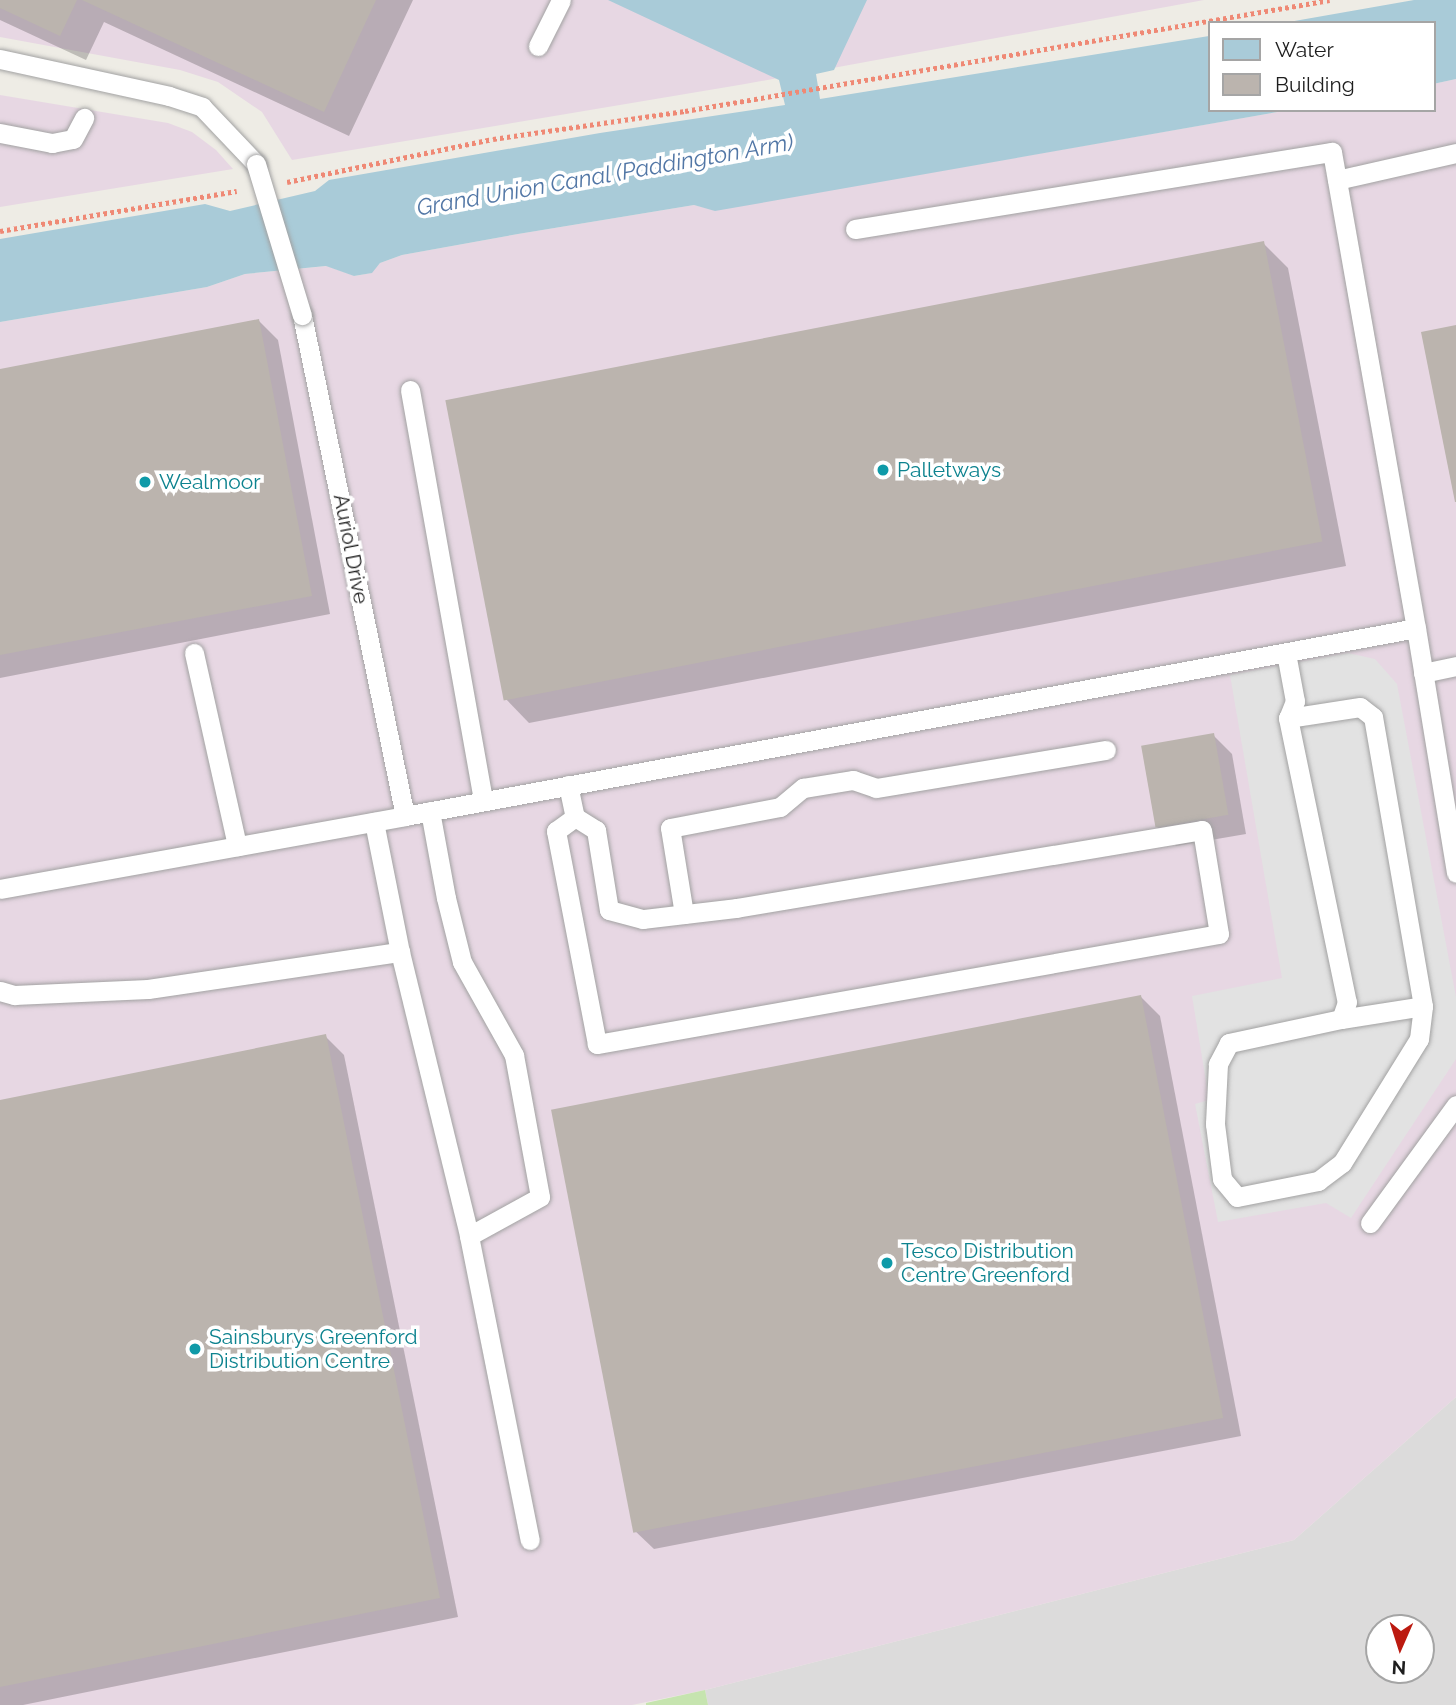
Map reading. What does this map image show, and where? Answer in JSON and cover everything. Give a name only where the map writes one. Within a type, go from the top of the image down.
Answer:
[{"type":"lane","points":[[538,46],[561,0]]},
{"type":"lane","name":"Auriol Drive","points":[[0,59],[169,96],[202,107],[256,164],[302,315],[405,816]]},
{"type":"lane","points":[[0,133],[52,143],[73,139],[85,118]]},
{"type":"lane","points":[[855,229],[1332,152],[1416,628],[1456,873]]},
{"type":"lane","points":[[1337,180],[1456,153]]},
{"type":"lane","points":[[410,390],[483,801]]},
{"type":"lane","points":[[0,888],[374,822],[1416,628]]},
{"type":"lane","points":[[194,653],[237,846]]},
{"type":"lane","points":[[1286,653],[1295,701],[1289,718],[1347,1002],[1341,1019]]},
{"type":"lane","points":[[1423,673],[1456,666]]},
{"type":"lane","points":[[1289,718],[1360,707],[1373,717],[1423,1006],[1419,1039],[1342,1163],[1318,1181],[1237,1197],[1222,1179],[1215,1124],[1218,1064],[1228,1043],[1341,1019],[1423,1006]]},
{"type":"lane","points":[[684,914],[670,828],[780,807],[803,788],[853,779],[876,788],[1106,750]]},
{"type":"lane","points":[[568,785],[575,817],[596,830],[609,910],[643,919],[736,908],[1202,830],[1219,934],[597,1044],[556,831],[575,817]]},
{"type":"lane","points":[[430,811],[446,898],[463,962],[514,1055],[540,1197],[470,1236]]},
{"type":"lane","points":[[374,822],[400,952],[470,1236],[530,1540]]},
{"type":"lane","points":[[0,991],[14,995],[148,989],[400,952]]},
{"type":"lane","points":[[1370,1223],[1456,1105]]},
{"type":"path","points":[[274,185],[493,139],[685,111],[1330,0]]},
{"type":"path","points":[[0,231],[250,189]]},
{"type":"shaded area","points":[[0,0],[1204,0],[745,84],[292,160],[262,112],[218,82],[180,70],[0,37]]},
{"type":"shaded area","points":[[1456,79],[1456,1397],[1294,1540],[705,1690],[632,1705],[0,1705],[0,322],[207,287],[245,274],[327,266],[355,276],[371,273],[380,263],[402,255],[518,234],[694,205],[715,210],[1278,112],[1435,112],[1435,84]]},
{"type":"shaded area","points":[[0,95],[168,123],[192,132],[216,150],[233,169],[0,207]]},
{"type":"shaded area","points":[[1348,653],[1375,659],[1397,684],[1456,997],[1456,1059],[1351,1218],[1326,1203],[1218,1222],[1195,1104],[1209,1100],[1192,996],[1282,978],[1230,675]]},
{"type":"shaded area","points":[[1456,1397],[1456,1705],[708,1705],[705,1690],[1294,1540]]},
{"type":"green space","points":[[705,1690],[708,1705],[646,1705],[646,1703]]},
{"type":"water","name":"Grand Union Canal (Paddington Arm)","points":[[608,0],[867,0],[834,70],[816,74],[820,99],[1208,36],[1208,112],[1278,112],[715,211],[694,205],[518,234],[402,255],[380,263],[372,273],[354,276],[326,266],[245,274],[207,287],[0,322],[0,239],[205,204],[230,211],[315,191],[329,180],[600,133],[785,105],[779,80]]},
{"type":"water","points":[[1414,0],[1456,0],[1456,79],[1435,84],[1435,21],[1294,21]]},
{"type":"building","points":[[0,0],[77,0],[60,36],[0,8]]},
{"type":"building","points":[[82,0],[376,0],[324,112]]},
{"type":"building","name":"Palletways","points":[[1264,241],[1322,541],[504,701],[445,400]]},
{"type":"building","name":"Wealmoor","points":[[259,319],[312,596],[0,655],[0,369]]},
{"type":"building","points":[[1456,325],[1456,502],[1455,502],[1421,332]]},
{"type":"building","points":[[1214,733],[1228,815],[1156,828],[1141,746]]},
{"type":"building","name":"Tesco Distribution Centre Greenford","points":[[1141,995],[1223,1418],[633,1533],[551,1110]]},
{"type":"building","name":"Sainsburys Greenford Distribution Centre","points":[[326,1034],[440,1598],[0,1687],[0,1100]]},
{"type":"place","name":"Palletways","points":[[883,470]]},
{"type":"place","name":"Wealmoor","points":[[145,482]]},
{"type":"place","name":"Tesco Distribution Centre Greenford","points":[[887,1263]]},
{"type":"place","name":"Sainsburys Greenford Distribution Centre","points":[[195,1349]]}]
